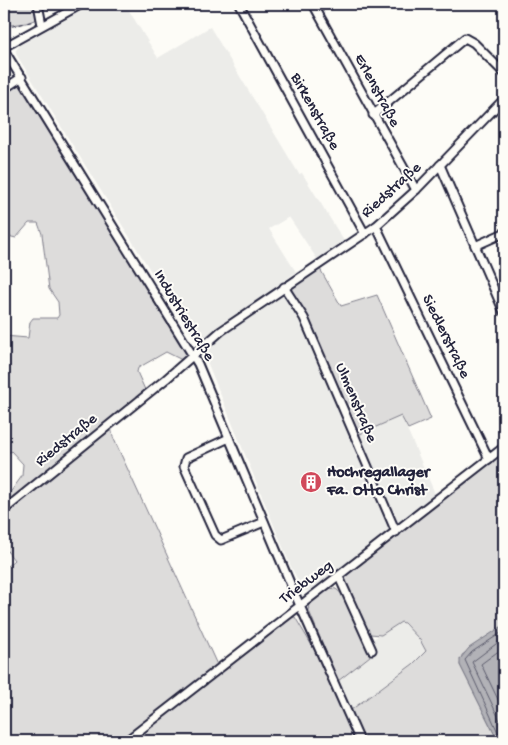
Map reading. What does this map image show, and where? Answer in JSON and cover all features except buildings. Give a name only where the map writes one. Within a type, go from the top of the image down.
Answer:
[{"type":"street","points":[[38,4],[42,25]]},
{"type":"street","points":[[4,48],[82,4]]},
{"type":"street","name":"Birkenstraße","points":[[239,4],[365,234]]},
{"type":"street","name":"Erlenstraße","points":[[313,4],[416,190]]},
{"type":"street","points":[[373,115],[464,38],[474,43],[504,73]]},
{"type":"street","name":"Industriestraße","points":[[4,48],[193,356],[360,741]]},
{"type":"street","points":[[4,88],[22,77]]},
{"type":"street","name":"Riedstraße","points":[[4,510],[193,356],[220,331],[376,226],[416,190],[504,99]]},
{"type":"street","points":[[440,165],[504,312]]},
{"type":"street","name":"Siedlerstraße","points":[[376,226],[489,460]]},
{"type":"street","points":[[475,246],[504,233]]},
{"type":"street","name":"Ulmenstraße","points":[[284,287],[304,318],[396,532]]},
{"type":"street","points":[[229,438],[186,458],[184,466],[214,535],[221,540],[264,522]]},
{"type":"street","name":"Triebweg","points":[[126,741],[504,447]]},
{"type":"street","points":[[339,577],[372,650]]},
{"type":"shaded area","points":[[4,4],[37,4],[37,19],[26,23],[4,26]]},
{"type":"shaded area","points":[[94,4],[125,4],[158,58],[210,27],[299,174],[302,173],[344,241],[317,259],[289,217],[269,229],[296,272],[277,286],[282,293],[285,292],[301,317],[351,438],[401,415],[436,496],[311,592],[303,590],[291,567],[201,347],[170,302],[16,54],[16,50],[20,45]]},
{"type":"shaded area","points":[[20,82],[189,356],[184,361],[166,352],[138,368],[137,372],[146,392],[110,422],[113,437],[218,667],[287,618],[295,617],[321,661],[356,741],[4,741],[4,569],[14,560],[4,547],[4,501],[22,476],[23,464],[11,451],[4,456],[4,336],[28,338],[30,322],[33,318],[57,318],[59,315],[58,302],[49,289],[42,234],[38,223],[29,223],[16,238],[4,235],[4,94]]},
{"type":"shaded area","points":[[320,269],[341,306],[377,295],[431,419],[408,429],[401,416],[351,438],[301,317],[285,292]]},
{"type":"shaded area","points":[[504,451],[504,625],[462,655],[460,665],[498,741],[364,741],[351,710],[413,664],[426,651],[420,640],[401,622],[381,635],[370,634],[344,581],[344,577]]},
{"type":"shaded area","points":[[329,588],[336,589],[343,595],[370,656],[338,681],[309,611],[308,604]]},
{"type":"shaded area","points":[[401,622],[413,631],[426,651],[413,664],[351,710],[338,681],[370,656],[365,644]]},
{"type":"water","points":[[504,625],[504,741],[498,741],[460,665],[460,659],[469,648]]},
{"type":"place","name":"Hochregallager Fa. Otto Christ","points":[[311,482]]}]
